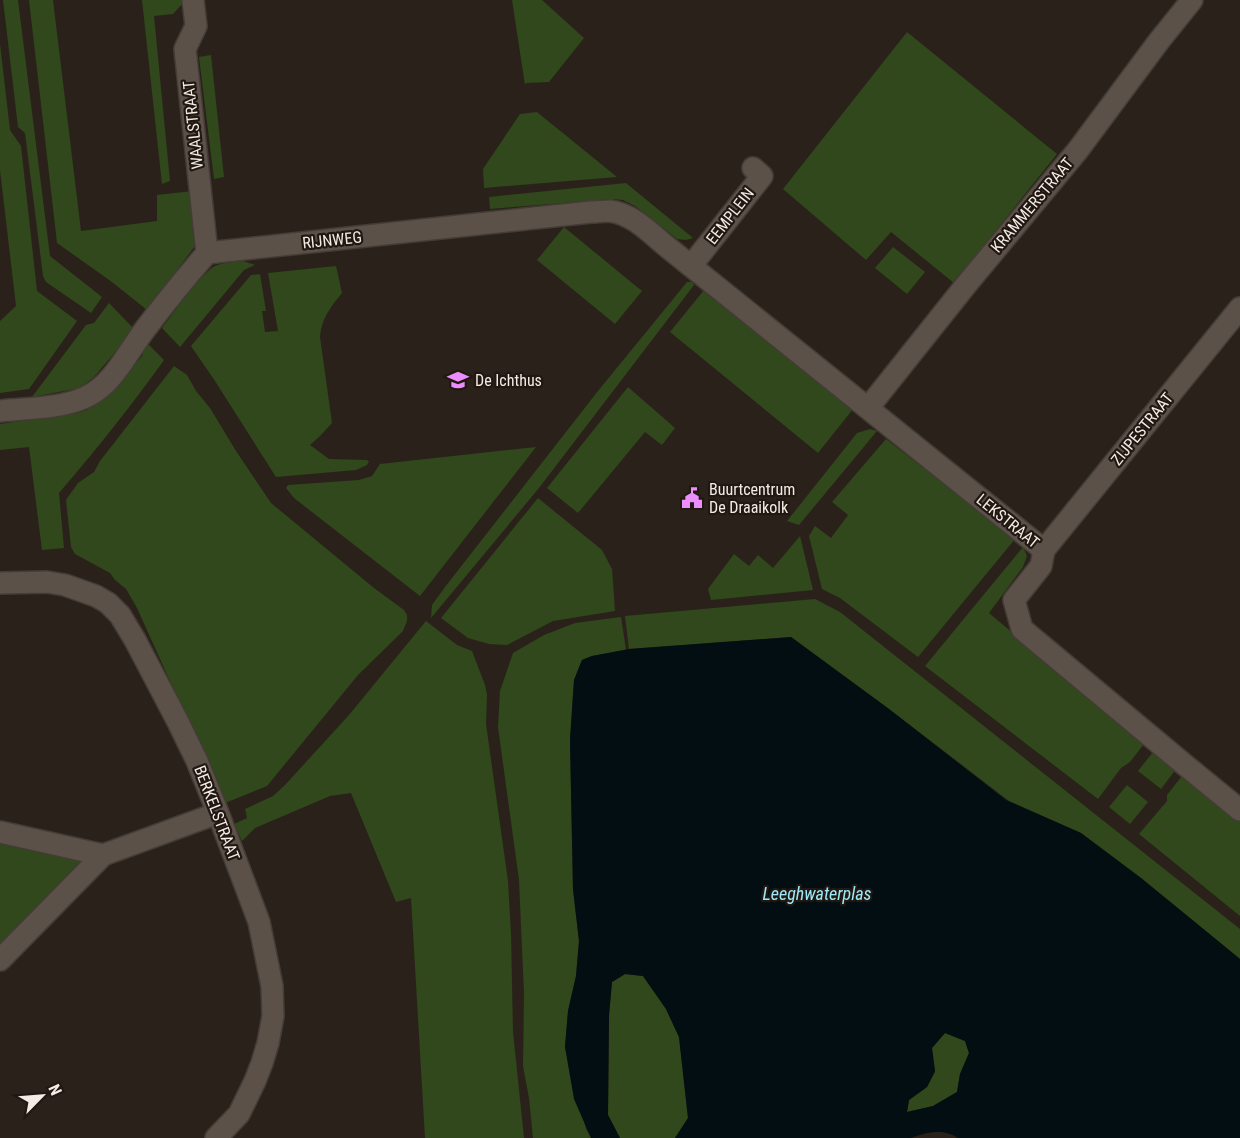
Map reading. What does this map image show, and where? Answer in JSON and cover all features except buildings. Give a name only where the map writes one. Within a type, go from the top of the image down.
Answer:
[{"type":"street","name":"WAALSTRAAT","points":[[193,0],[196,26],[185,49],[207,253]]},
{"type":"street","name":"KRAMMERSTRAAT","points":[[868,408],[1078,150],[1192,0]]},
{"type":"street","name":"EEMPLEIN","points":[[691,266],[762,176],[753,168]]},
{"type":"street","name":"RIJNWEG","points":[[207,253],[591,212],[611,212],[632,219],[710,282]]},
{"type":"street","points":[[0,411],[64,404],[97,391],[119,367],[146,327],[207,253]]},
{"type":"street","name":"LEKSTRAAT","points":[[710,282],[1044,550],[1041,566],[1014,600],[1022,629],[1240,810]]},
{"type":"street","name":"ZIJPESTRAAT","points":[[1044,550],[1240,308]]},
{"type":"street","name":"BERKELSTRAAT","points":[[0,583],[47,582],[65,585],[96,596],[108,603],[120,615],[178,722],[218,813],[259,922],[272,986],[273,1016],[268,1043],[255,1081],[239,1114],[216,1138]]},
{"type":"street","points":[[0,960],[104,855],[218,813]]},
{"type":"street","points":[[0,832],[104,855]]},
{"type":"green space","points":[[3,0],[18,0],[50,256],[102,297],[91,313],[46,282],[43,276],[25,133],[18,127]]},
{"type":"green space","points":[[29,0],[53,0],[81,231],[157,221],[157,195],[193,191],[195,246],[147,310],[57,243]]},
{"type":"green space","points":[[142,0],[184,0],[173,14],[154,16],[170,181],[162,184]]},
{"type":"green space","points":[[512,0],[542,0],[584,38],[549,82],[526,83],[525,85]]},
{"type":"green space","points":[[907,32],[1057,154],[954,283],[891,232],[866,260],[783,189]]},
{"type":"green space","points":[[0,44],[10,130],[21,146],[37,291],[77,321],[29,389],[0,393],[0,321],[16,306],[0,170]]},
{"type":"green space","points":[[211,55],[224,177],[214,179],[199,57]]},
{"type":"green space","points":[[537,112],[617,177],[484,188],[483,169],[520,114]]},
{"type":"green space","points":[[626,183],[693,238],[677,239],[635,206],[623,200],[490,209],[489,197]]},
{"type":"green space","points":[[564,227],[642,291],[615,324],[537,260]]},
{"type":"green space","points":[[893,247],[925,272],[907,294],[875,268]]},
{"type":"green space","points":[[243,261],[255,265],[244,270],[180,347],[162,328],[209,270],[222,264]]},
{"type":"green space","points":[[336,266],[342,293],[324,319],[320,337],[332,423],[310,445],[329,459],[369,461],[367,465],[356,470],[276,477],[191,346],[251,275],[260,274],[266,311],[262,311],[265,332],[278,331],[268,273]]},
{"type":"green space","points":[[687,282],[692,282],[694,285],[539,488],[431,618],[432,605],[445,587],[598,391]]},
{"type":"green space","points":[[704,290],[853,409],[818,453],[670,332]]},
{"type":"green space","points":[[109,303],[136,331],[84,385],[75,389],[32,397],[86,325],[94,323]]},
{"type":"green space","points":[[146,342],[164,360],[113,428],[59,493],[64,548],[42,550],[29,447],[0,450],[0,424],[87,410],[108,396],[142,356]]},
{"type":"green space","points":[[174,366],[187,375],[271,503],[404,610],[407,615],[403,631],[358,675],[267,786],[225,803],[137,608],[126,589],[110,573],[75,554],[71,547],[66,500],[78,483],[94,472],[100,461]]},
{"type":"green space","points":[[628,387],[675,428],[662,445],[645,432],[578,513],[547,488]]},
{"type":"green space","points":[[870,429],[877,431],[799,525],[787,521],[857,433]]},
{"type":"green space","points":[[886,439],[1015,539],[918,657],[840,598],[822,589],[809,536],[815,526],[831,538],[848,515],[832,502]]},
{"type":"green space","points":[[536,447],[420,596],[294,498],[286,488],[288,485],[359,480],[372,476],[380,464]]},
{"type":"green space","points":[[538,498],[602,550],[612,569],[615,611],[553,621],[507,645],[489,644],[468,638],[441,618]]},
{"type":"green space","points":[[800,536],[813,590],[711,600],[708,589],[734,554],[749,566],[758,555],[773,568]]},
{"type":"green space","points":[[1023,547],[1027,556],[1023,567],[989,613],[1144,744],[1130,762],[1121,768],[1098,799],[925,666]]},
{"type":"green space","points":[[815,599],[840,612],[1240,929],[1240,959],[1141,878],[1081,833],[1009,801],[791,637],[629,649],[625,616]]},
{"type":"green space","points":[[621,617],[626,650],[582,660],[574,680],[570,740],[573,889],[579,941],[565,1047],[586,1129],[591,1138],[533,1138],[523,1066],[524,993],[519,880],[498,727],[500,691],[513,653],[544,635],[575,623]]},
{"type":"green space","points":[[426,621],[457,645],[472,651],[487,694],[486,724],[508,881],[513,1032],[524,1138],[425,1138],[411,898],[396,902],[351,793],[330,796],[255,828],[242,841],[234,824],[247,818],[245,809],[273,796],[285,785],[349,715]]},
{"type":"green space","points":[[1153,752],[1176,769],[1161,789],[1138,771]]},
{"type":"green space","points":[[1186,771],[1240,815],[1240,916],[1139,834],[1167,801],[1167,795]]},
{"type":"green space","points":[[1127,785],[1148,802],[1130,824],[1109,807]]},
{"type":"green space","points":[[0,837],[86,862],[0,947]]},
{"type":"green space","points":[[625,974],[643,976],[666,1009],[679,1037],[688,1118],[675,1138],[620,1138],[608,1115],[609,1015],[612,982]]},
{"type":"green space","points":[[945,1033],[965,1041],[969,1053],[960,1074],[957,1092],[933,1106],[907,1112],[909,1100],[927,1087],[935,1072],[932,1048]]},
{"type":"water","name":"Leeghwaterplas","points":[[791,637],[889,709],[1006,800],[1081,833],[1141,878],[1240,959],[1240,1138],[958,1138],[947,1133],[935,1132],[911,1138],[675,1138],[688,1118],[679,1037],[666,1009],[643,976],[625,974],[612,982],[609,1015],[608,1115],[620,1138],[591,1138],[574,1099],[565,1047],[579,941],[573,889],[570,740],[574,680],[582,660],[629,649]],"holes":[[[945,1033],[965,1041],[969,1053],[960,1074],[957,1092],[933,1106],[907,1112],[909,1100],[927,1087],[935,1071],[932,1048]]]},
{"type":"place","name":"De Ichthus","points":[[458,380]]},
{"type":"place","name":"Buurtcentrum De Draaikolk","points":[[692,498]]}]
